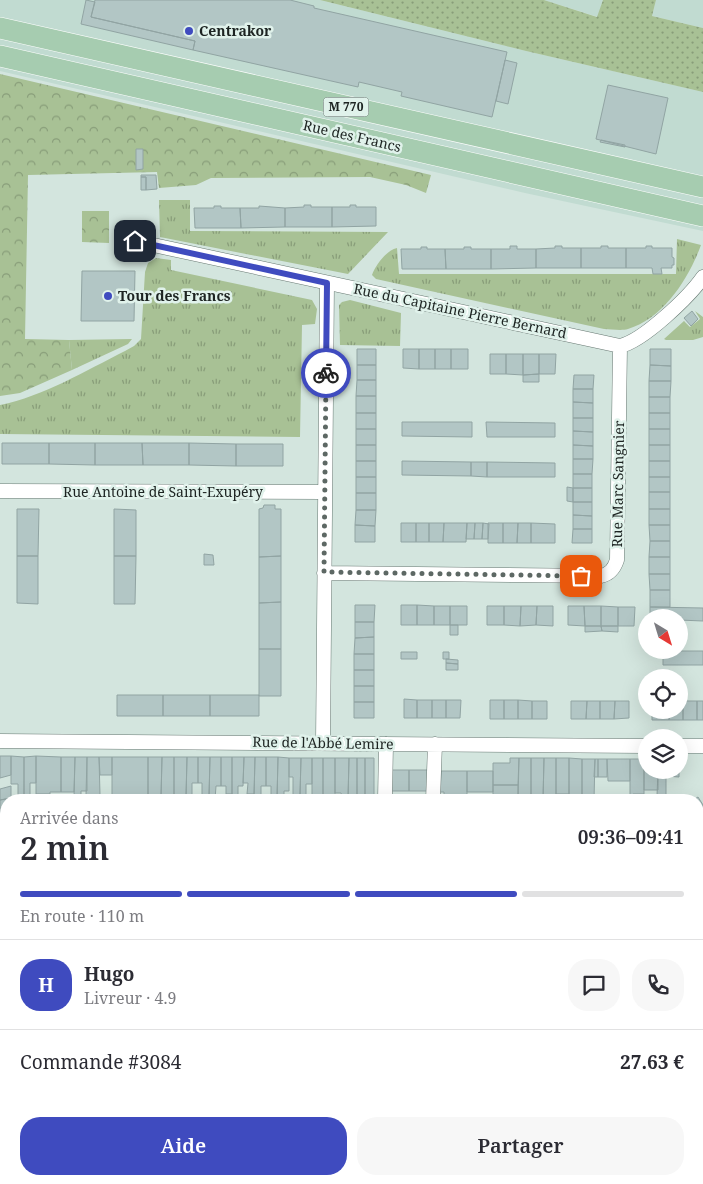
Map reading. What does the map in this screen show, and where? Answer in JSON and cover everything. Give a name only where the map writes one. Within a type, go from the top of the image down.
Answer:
[{"type":"main road","name":"Rue des Francs","points":[[0,28],[703,187]]},
{"type":"main road","name":"Rue des Francs","points":[[0,56],[703,216]]},
{"type":"street","name":"Rue du Capitaine Pierre Bernard","points":[[135,241],[620,346]]},
{"type":"street","points":[[620,346],[642,336],[684,299],[703,277]]},
{"type":"street","points":[[323,743],[327,283]]},
{"type":"street","name":"Rue Marc Sangnier","points":[[324,572],[607,575],[615,566],[618,554],[620,346]]},
{"type":"street","name":"Rue Antoine de Saint-Exupéry","points":[[0,491],[325,492]]},
{"type":"street","name":"Rue de l'Abbé Lemire","points":[[0,741],[638,746]]},
{"type":"street","points":[[385,794],[386,744]]},
{"type":"street","points":[[433,794],[435,744]]},
{"type":"street","points":[[688,746],[703,746]]},
{"type":"shaded area","points":[[0,0],[320,0],[703,92],[703,231],[525,193],[0,71]]},
{"type":"shaded area","points":[[544,0],[603,0],[598,17]]},
{"type":"shaded area","points":[[656,0],[703,0],[703,28],[652,16]]},
{"type":"green space","points":[[320,0],[544,0],[597,17],[603,0],[656,0],[652,16],[703,28],[703,92],[526,51]]},
{"type":"green space","points":[[0,74],[431,175],[426,193],[406,185],[370,177],[211,178],[196,185],[159,188],[157,172],[28,175],[25,339],[69,340],[72,370],[20,393],[0,396]]},
{"type":"green space","points":[[159,200],[190,200],[190,231],[388,232],[348,274],[160,237]]},
{"type":"green space","points":[[82,211],[109,211],[109,243],[82,242]]},
{"type":"green space","points":[[677,239],[701,245],[690,270],[674,295],[664,306],[641,324],[625,330],[604,329],[376,279],[372,275],[382,258],[397,248],[399,274],[676,274]]},
{"type":"green space","points":[[156,258],[171,260],[171,270],[312,300],[317,309],[315,324],[302,325],[300,437],[0,434],[0,405],[32,396],[64,382],[134,346],[141,339],[145,272],[148,263]]},
{"type":"green space","points":[[350,300],[401,313],[400,346],[340,345],[339,305]]},
{"type":"green space","points":[[695,311],[703,317],[703,337],[693,340],[664,339],[684,321],[690,327],[700,319]]},
{"type":"green space","points":[[132,339],[128,344],[72,370],[69,340]]},
{"type":"building","points":[[86,0],[95,2],[91,17],[195,41],[193,50],[81,24]]},
{"type":"building","points":[[95,0],[290,0],[314,6],[314,8],[507,52],[492,117],[401,96],[402,92],[359,82],[358,87],[193,50],[195,41],[91,17]]},
{"type":"building","points":[[505,60],[517,63],[508,104],[496,101]]},
{"type":"building","points":[[608,85],[668,98],[656,154],[596,139]]},
{"type":"building","points":[[601,140],[625,145],[625,147],[600,142]]},
{"type":"building","points":[[136,149],[143,149],[143,169],[136,170]]},
{"type":"building","points":[[141,175],[156,175],[157,189],[146,190],[146,177],[141,177]]},
{"type":"building","points":[[141,177],[146,177],[146,190],[141,190]]},
{"type":"building","points":[[304,205],[332,207],[332,227],[285,227],[285,208],[304,207]]},
{"type":"building","points":[[350,205],[356,205],[356,207],[376,207],[376,226],[332,227],[332,207],[350,207]]},
{"type":"building","points":[[214,206],[240,208],[241,228],[195,228],[194,208],[214,208]]},
{"type":"building","points":[[259,206],[285,208],[285,227],[241,228],[240,208],[259,208]]},
{"type":"building","points":[[510,246],[517,246],[517,249],[536,249],[536,268],[491,269],[491,249],[510,249]]},
{"type":"building","points":[[555,246],[581,248],[581,268],[536,268],[536,249],[555,248]]},
{"type":"building","points":[[601,246],[626,248],[626,268],[581,268],[581,248],[601,248]]},
{"type":"building","points":[[646,246],[652,246],[652,248],[672,248],[674,265],[672,265],[672,268],[661,268],[662,274],[653,274],[652,268],[626,268],[626,248],[646,248]]},
{"type":"building","points":[[421,247],[445,249],[446,269],[402,269],[401,249],[421,249]]},
{"type":"building","points":[[464,247],[491,249],[491,269],[446,269],[445,249],[464,249]]},
{"type":"building","name":"Tour des Francs","points":[[82,271],[135,271],[134,321],[81,321]]},
{"type":"building","points":[[692,311],[698,319],[691,326],[684,318]]},
{"type":"building","points":[[357,349],[376,349],[376,365],[357,365]]},
{"type":"building","points":[[403,349],[419,349],[419,369],[403,368]]},
{"type":"building","points":[[419,349],[435,349],[435,369],[419,369]]},
{"type":"building","points":[[435,349],[451,349],[451,369],[435,369]]},
{"type":"building","points":[[451,349],[468,349],[468,369],[451,369]]},
{"type":"building","points":[[650,349],[671,349],[671,366],[650,365]]},
{"type":"building","points":[[490,354],[506,354],[506,374],[490,374]]},
{"type":"building","points":[[506,354],[523,354],[523,375],[506,374]]},
{"type":"building","points":[[523,354],[539,354],[539,374],[523,375]]},
{"type":"building","points":[[539,354],[556,354],[555,374],[539,374]]},
{"type":"building","points":[[357,365],[376,365],[376,380],[357,380]]},
{"type":"building","points":[[650,365],[671,366],[671,381],[649,381]]},
{"type":"building","points":[[539,374],[539,382],[523,382],[523,375]]},
{"type":"building","points":[[574,375],[594,375],[593,389],[573,389]]},
{"type":"building","points":[[357,380],[376,380],[376,396],[356,396]]},
{"type":"building","points":[[649,381],[671,381],[670,397],[649,397]]},
{"type":"building","points":[[573,389],[593,389],[593,403],[573,402]]},
{"type":"building","points":[[356,396],[376,396],[376,413],[356,413]]},
{"type":"building","points":[[649,397],[670,397],[670,413],[649,413]]},
{"type":"building","points":[[573,402],[593,403],[593,418],[573,418]]},
{"type":"building","points":[[356,413],[376,413],[376,429],[356,429]]},
{"type":"building","points":[[649,413],[670,413],[670,429],[649,429]]},
{"type":"building","points":[[573,418],[593,418],[593,432],[573,431]]},
{"type":"building","points":[[402,422],[472,422],[472,437],[402,436]]},
{"type":"building","points":[[486,422],[555,423],[555,437],[487,437]]},
{"type":"building","points":[[356,429],[376,429],[376,445],[356,445]]},
{"type":"building","points":[[649,429],[670,429],[670,445],[649,445]]},
{"type":"building","points":[[573,431],[593,432],[593,446],[573,445]]},
{"type":"building","points":[[2,443],[49,443],[49,464],[2,464]]},
{"type":"building","points":[[49,443],[95,443],[95,465],[49,464]]},
{"type":"building","points":[[95,443],[142,443],[143,465],[95,465]]},
{"type":"building","points":[[142,443],[189,443],[189,465],[143,465]]},
{"type":"building","points":[[189,443],[236,444],[236,466],[189,465]]},
{"type":"building","points":[[236,444],[283,444],[283,466],[236,466]]},
{"type":"building","points":[[356,445],[376,445],[376,461],[356,461]]},
{"type":"building","points":[[573,445],[593,446],[593,459],[573,459]]},
{"type":"building","points":[[649,445],[670,445],[670,461],[649,461]]},
{"type":"building","points":[[573,459],[593,459],[592,474],[573,474]]},
{"type":"building","points":[[356,461],[376,461],[376,477],[356,477]]},
{"type":"building","points":[[402,461],[471,462],[471,476],[402,475]]},
{"type":"building","points":[[649,461],[670,461],[670,477],[649,477]]},
{"type":"building","points":[[471,462],[487,462],[487,477],[471,476]]},
{"type":"building","points":[[487,462],[555,463],[555,477],[487,477]]},
{"type":"building","points":[[573,474],[592,474],[592,488],[573,488]]},
{"type":"building","points":[[356,477],[376,477],[376,493],[356,493]]},
{"type":"building","points":[[649,477],[670,477],[670,492],[649,492]]},
{"type":"building","points":[[567,487],[573,488],[573,502],[567,501]]},
{"type":"building","points":[[573,488],[592,488],[592,502],[573,502]]},
{"type":"building","points":[[649,492],[670,492],[670,509],[649,509]]},
{"type":"building","points":[[356,493],[376,493],[376,510],[356,510]]},
{"type":"building","points":[[573,502],[592,502],[592,516],[573,515]]},
{"type":"building","points":[[264,505],[275,505],[275,509],[281,509],[281,556],[259,557],[259,509],[263,508]]},
{"type":"building","points":[[17,509],[39,509],[38,556],[17,556]]},
{"type":"building","points":[[114,509],[136,510],[136,556],[114,556]]},
{"type":"building","points":[[649,509],[670,509],[670,525],[649,525]]},
{"type":"building","points":[[356,510],[376,510],[375,526],[355,525]]},
{"type":"building","points":[[573,515],[592,516],[592,529],[573,529]]},
{"type":"building","points":[[401,523],[416,523],[416,542],[401,542]]},
{"type":"building","points":[[416,523],[429,523],[429,542],[416,542]]},
{"type":"building","points":[[429,523],[444,523],[443,542],[429,542]]},
{"type":"building","points":[[444,523],[467,523],[466,542],[443,542]]},
{"type":"building","points":[[467,523],[475,523],[474,539],[466,539]]},
{"type":"building","points":[[475,523],[483,523],[482,539],[474,539]]},
{"type":"building","points":[[483,523],[489,524],[488,539],[482,539]]},
{"type":"building","points":[[488,523],[503,523],[503,543],[488,543]]},
{"type":"building","points":[[503,523],[518,523],[517,543],[503,543]]},
{"type":"building","points":[[518,523],[531,523],[531,543],[517,543]]},
{"type":"building","points":[[531,523],[555,524],[555,543],[531,543]]},
{"type":"building","points":[[355,525],[375,526],[375,542],[355,542]]},
{"type":"building","points":[[649,525],[670,525],[670,541],[650,541]]},
{"type":"building","points":[[573,529],[592,529],[592,543],[572,543]]},
{"type":"building","points":[[650,541],[670,541],[670,557],[649,557]]},
{"type":"building","points":[[204,554],[213,555],[214,565],[204,565]]},
{"type":"building","points":[[17,556],[38,556],[38,604],[17,603]]},
{"type":"building","points":[[114,556],[136,556],[135,604],[114,604]]},
{"type":"building","points":[[281,556],[281,602],[259,603],[259,557]]},
{"type":"building","points":[[649,557],[670,557],[670,574],[649,574]]},
{"type":"building","points":[[649,574],[670,574],[670,590],[650,590]]},
{"type":"building","points":[[650,590],[670,590],[670,607],[650,607]]},
{"type":"building","points":[[281,602],[281,649],[259,649],[259,603]]},
{"type":"building","points":[[355,605],[375,605],[374,622],[355,622]]},
{"type":"building","points":[[401,605],[417,605],[417,625],[401,625]]},
{"type":"building","points":[[417,605],[434,606],[434,625],[417,625]]},
{"type":"building","points":[[434,606],[450,606],[450,625],[434,625]]},
{"type":"building","points":[[450,606],[467,606],[467,625],[450,625]]},
{"type":"building","points":[[487,606],[504,606],[504,625],[487,625]]},
{"type":"building","points":[[504,606],[521,606],[520,626],[504,625]]},
{"type":"building","points":[[521,606],[537,606],[536,625],[520,626]]},
{"type":"building","points":[[537,606],[553,606],[553,626],[536,625]]},
{"type":"building","points":[[568,606],[584,606],[585,626],[568,625]]},
{"type":"building","points":[[584,606],[601,606],[601,626],[585,626]]},
{"type":"building","points":[[601,606],[618,607],[618,626],[601,626]]},
{"type":"building","points":[[618,607],[635,607],[634,626],[618,626]]},
{"type":"building","points":[[650,607],[703,608],[703,621],[688,620],[688,609],[650,609]]},
{"type":"building","points":[[355,622],[374,622],[374,637],[355,638]]},
{"type":"building","points":[[450,625],[458,625],[458,635],[450,635]]},
{"type":"building","points":[[585,626],[601,626],[602,631],[585,632]]},
{"type":"building","points":[[601,626],[618,626],[618,632],[602,631]]},
{"type":"building","points":[[374,637],[374,654],[354,654],[355,638]]},
{"type":"building","points":[[259,649],[281,649],[281,696],[259,696]]},
{"type":"building","points":[[688,651],[703,651],[703,665],[663,665],[663,659],[688,659]]},
{"type":"building","points":[[401,652],[417,652],[417,659],[401,659]]},
{"type":"building","points":[[443,652],[449,652],[449,659],[443,659]]},
{"type":"building","points":[[354,654],[374,654],[374,670],[354,670]]},
{"type":"building","points":[[446,659],[458,660],[458,664],[446,663]]},
{"type":"building","points":[[446,663],[458,664],[458,670],[446,670]]},
{"type":"building","points":[[354,670],[374,670],[374,686],[354,686]]},
{"type":"building","points":[[354,686],[374,686],[374,702],[354,702]]},
{"type":"building","points":[[117,695],[163,695],[163,716],[117,716]]},
{"type":"building","points":[[163,695],[210,695],[210,716],[163,716]]},
{"type":"building","points":[[210,695],[259,695],[259,716],[210,716]]},
{"type":"building","points":[[404,699],[417,700],[417,718],[404,718]]},
{"type":"building","points":[[417,700],[432,700],[432,718],[417,718]]},
{"type":"building","points":[[432,700],[446,700],[446,718],[432,718]]},
{"type":"building","points":[[446,700],[461,700],[460,718],[446,718]]},
{"type":"building","points":[[490,700],[504,700],[504,719],[490,719]]},
{"type":"building","points":[[504,700],[518,700],[518,719],[504,719]]},
{"type":"building","points":[[518,700],[532,701],[532,719],[518,719]]},
{"type":"building","points":[[532,701],[547,701],[547,719],[532,719]]},
{"type":"building","points":[[571,701],[587,701],[586,719],[571,719]]},
{"type":"building","points":[[587,701],[600,701],[600,719],[586,719]]},
{"type":"building","points":[[600,701],[615,701],[614,719],[600,719]]},
{"type":"building","points":[[615,701],[629,701],[629,718],[614,719]]},
{"type":"building","points":[[688,701],[697,701],[697,720],[683,720],[688,719]]},
{"type":"building","points":[[697,701],[703,701],[703,720],[697,720]]},
{"type":"building","points":[[354,702],[374,702],[374,718],[354,718]]},
{"type":"building","points":[[652,719],[669,719],[669,720]]},
{"type":"building","points":[[0,756],[11,756],[11,775],[0,778]]},
{"type":"building","points":[[11,756],[24,757],[24,794],[18,794],[18,784],[11,784]]},
{"type":"building","points":[[36,756],[61,757],[61,792],[36,794]]},
{"type":"building","points":[[36,756],[36,783],[30,783],[30,794],[24,794],[24,757]]},
{"type":"building","points":[[61,757],[75,757],[74,792],[61,792]]},
{"type":"building","points":[[75,757],[87,757],[87,791],[81,791],[81,794],[74,794]]},
{"type":"building","points":[[87,757],[99,757],[100,794],[86,794]]},
{"type":"building","points":[[99,757],[112,757],[112,775],[100,775]]},
{"type":"building","points":[[112,757],[148,757],[148,794],[112,794]]},
{"type":"building","points":[[148,757],[162,757],[161,794],[148,794]]},
{"type":"building","points":[[162,757],[174,757],[174,794],[161,794]]},
{"type":"building","points":[[174,757],[187,757],[186,794],[174,794]]},
{"type":"building","points":[[187,757],[198,757],[198,783],[192,783],[192,794],[186,794]]},
{"type":"building","points":[[198,757],[210,757],[209,794],[202,794],[202,783],[198,783]]},
{"type":"building","points":[[210,757],[221,757],[221,786],[216,786],[215,794],[209,794]]},
{"type":"building","points":[[221,757],[232,757],[232,794],[226,794],[226,786],[221,786]]},
{"type":"building","points":[[232,757],[244,757],[243,786],[238,786],[238,794],[232,794]]},
{"type":"building","points":[[244,757],[255,757],[254,794],[247,794],[248,783],[243,783]]},
{"type":"building","points":[[255,757],[266,757],[266,786],[261,786],[261,794],[254,794]]},
{"type":"building","points":[[266,757],[278,757],[277,794],[271,794],[271,786],[266,786]]},
{"type":"building","points":[[278,757],[289,758],[289,791],[284,791],[284,794],[277,794]]},
{"type":"building","points":[[289,758],[301,758],[300,794],[293,794],[293,777],[289,777]]},
{"type":"building","points":[[301,758],[312,758],[312,784],[306,784],[306,794],[300,794]]},
{"type":"building","points":[[312,758],[323,758],[323,794],[312,794]]},
{"type":"building","points":[[323,758],[335,758],[335,794],[323,794]]},
{"type":"building","points":[[335,758],[349,758],[348,794],[335,793]]},
{"type":"building","points":[[349,758],[357,758],[357,794],[348,794]]},
{"type":"building","points":[[357,758],[365,758],[365,794],[357,794]]},
{"type":"building","points":[[365,758],[374,758],[374,794],[365,794]]},
{"type":"building","points":[[510,758],[519,758],[518,785],[493,785],[493,763],[510,763]]},
{"type":"building","points":[[519,758],[531,758],[531,794],[518,794]]},
{"type":"building","points":[[531,758],[544,758],[543,794],[531,794]]},
{"type":"building","points":[[544,758],[556,758],[556,794],[543,794]]},
{"type":"building","points":[[556,758],[569,758],[569,794],[556,794]]},
{"type":"building","points":[[569,758],[582,759],[582,794],[569,794]]},
{"type":"building","points":[[582,759],[595,759],[594,794],[582,794]]},
{"type":"building","points":[[595,759],[598,759],[598,777],[594,777]]},
{"type":"building","points":[[598,759],[607,759],[607,777],[598,777]]},
{"type":"building","points":[[607,759],[630,759],[630,781],[608,781]]},
{"type":"building","points":[[630,759],[638,759],[638,779],[644,779],[644,794],[630,794]]},
{"type":"building","points":[[391,770],[409,770],[409,791],[391,791]]},
{"type":"building","points":[[409,770],[429,770],[429,791],[409,791]]},
{"type":"building","points":[[441,771],[467,771],[467,794],[444,794],[444,792],[440,792]]},
{"type":"building","points":[[467,771],[493,771],[493,792],[467,792]]},
{"type":"building","points":[[644,779],[658,779],[658,790],[644,790]]},
{"type":"building","points":[[658,779],[666,779],[666,794],[657,794]]},
{"type":"building","points":[[493,785],[518,785],[518,794],[493,794]]},
{"type":"building","points":[[11,786],[11,794],[0,794],[0,789]]},
{"type":"way so far","points":[[326,373],[324,572],[581,576]]},
{"type":"place","name":"Centrakor","points":[[189,31]]},
{"type":"place","name":"Tour des Francs","points":[[108,296]]},
{"type":"route","points":[[135,241],[327,283],[326,373]]}]
